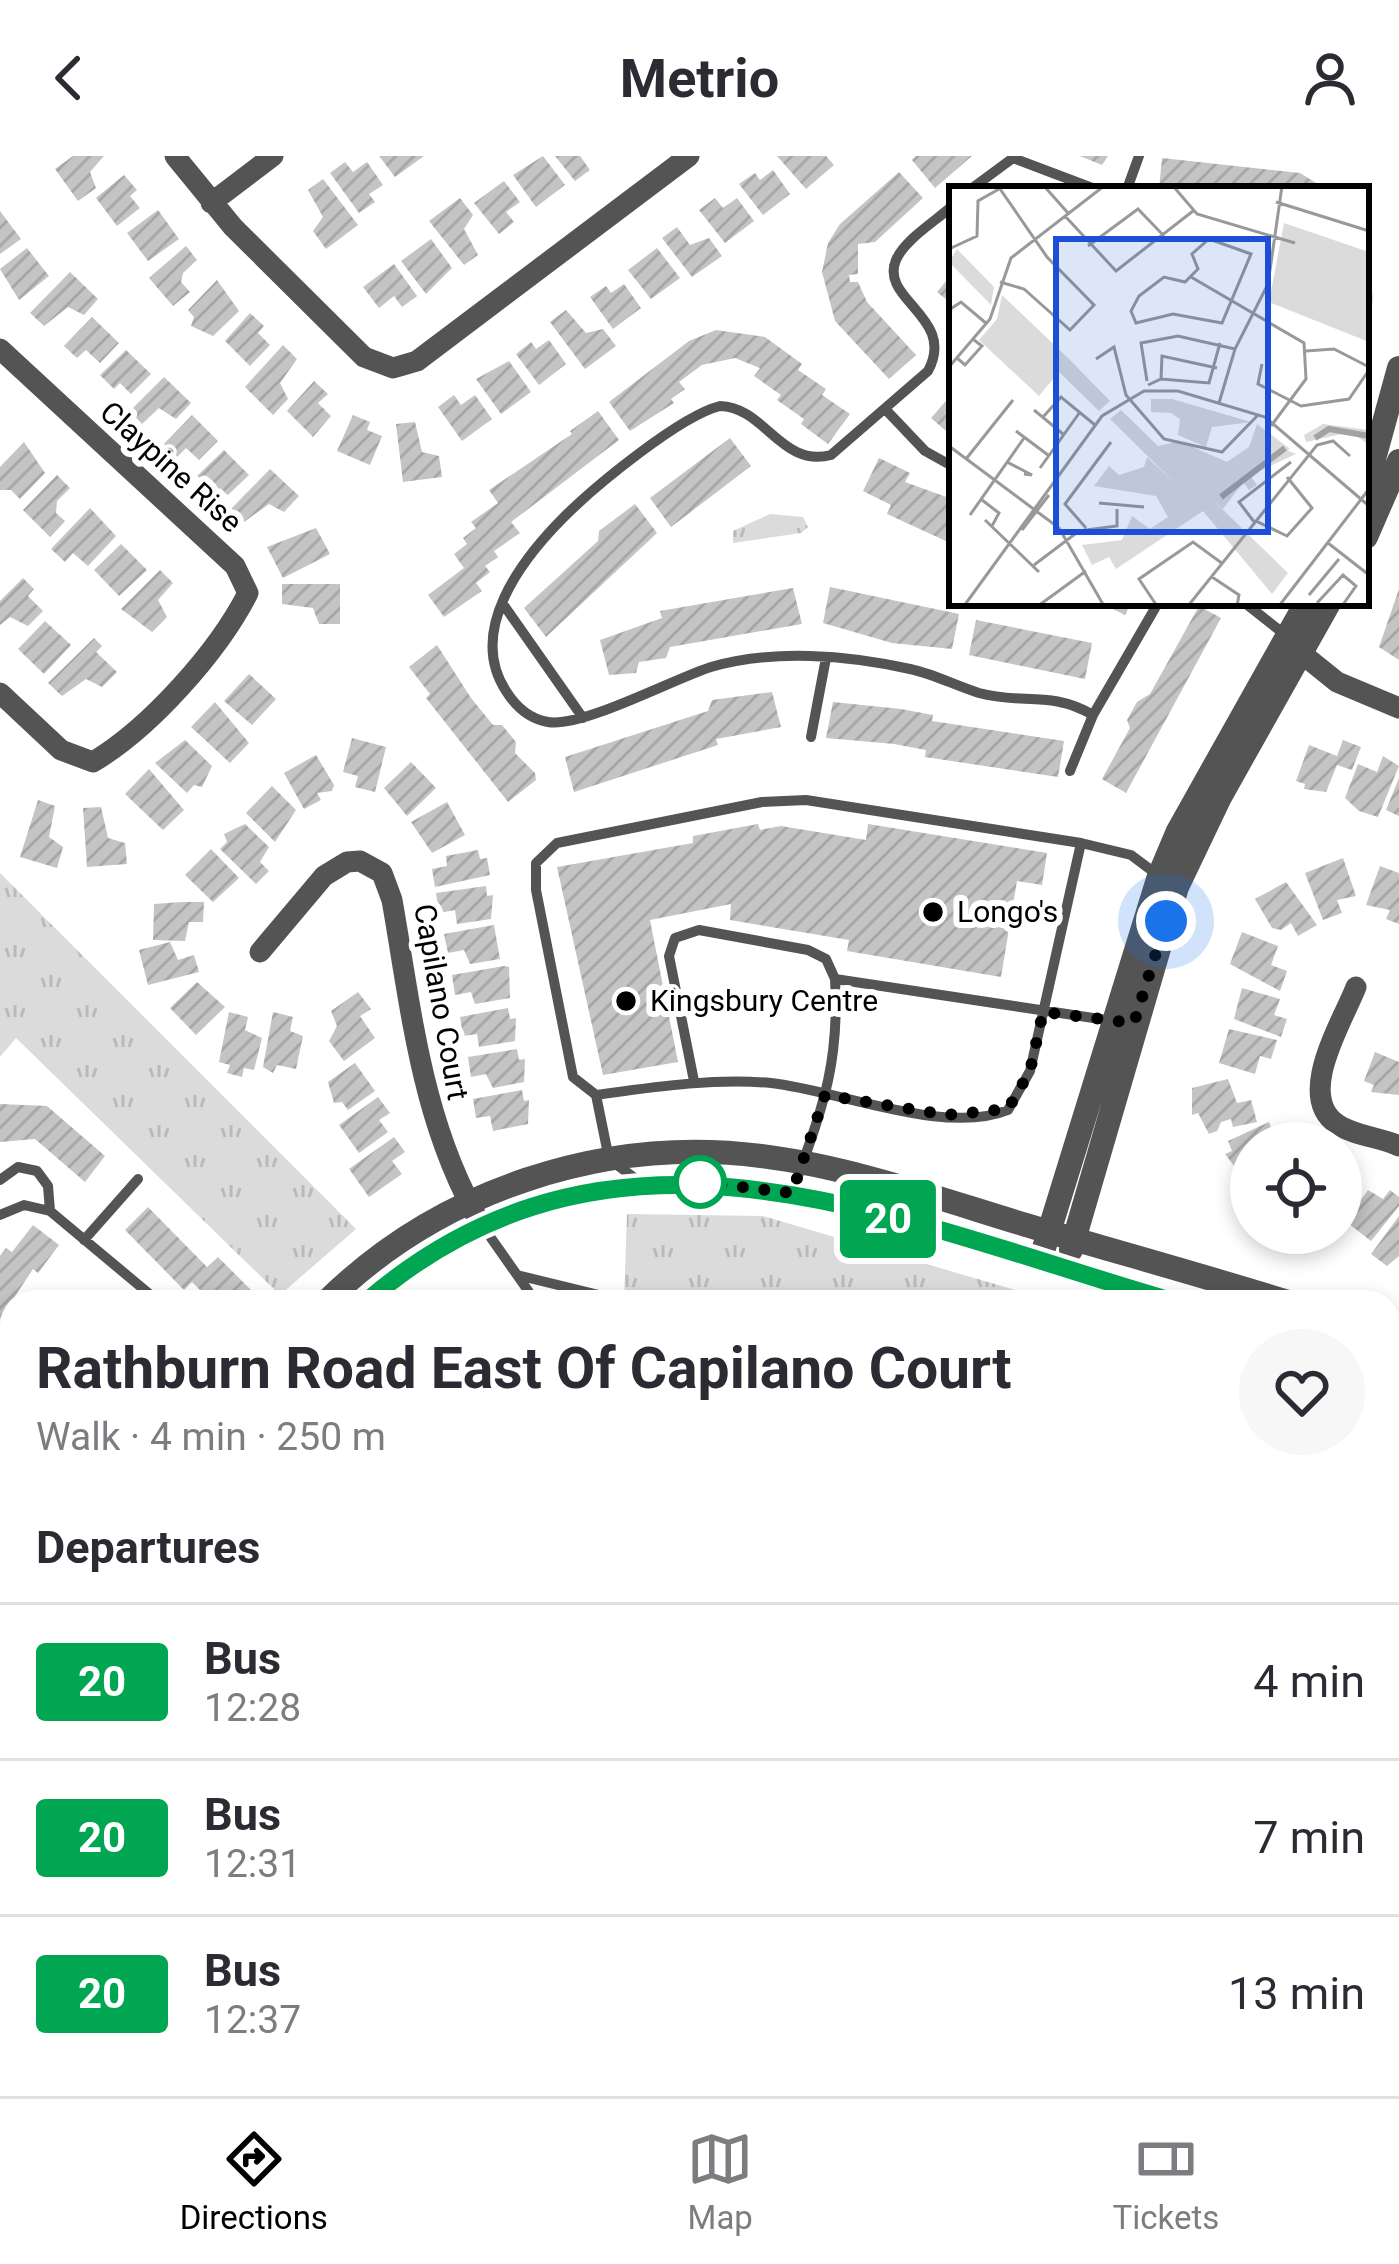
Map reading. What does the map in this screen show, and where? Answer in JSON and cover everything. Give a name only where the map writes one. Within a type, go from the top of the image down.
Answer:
[{"type":"street","points":[[175,156],[211,203],[364,357],[398,368],[417,361],[689,156]]},
{"type":"street","points":[[211,203],[274,156]]},
{"type":"street","name":"Claypine Rise","points":[[0,350],[235,566],[248,593],[229,630],[121,745],[93,762],[61,750],[0,693]]},
{"type":"street","points":[[1369,477],[1399,368]]},
{"type":"street","points":[[1369,530],[1399,461]]},
{"type":"street","points":[[1294,645],[1305,606]]},
{"type":"street","points":[[1040,1262],[1123,1022],[1168,881],[1178,831],[1294,645],[1326,606]]},
{"type":"street","points":[[1294,645],[1337,682],[1399,708]]},
{"type":"street","name":"Capilano Court","points":[[260,952],[331,870],[360,861],[382,873],[431,1117],[482,1226]]},
{"type":"street","points":[[1356,986],[1321,1079],[1320,1100],[1341,1127],[1399,1145]]},
{"type":"street","points":[[1065,1270],[1123,1022]]},
{"type":"street","points":[[340,1290],[389,1248],[468,1202],[534,1177],[608,1159],[699,1151],[803,1163],[1247,1290]]},
{"type":"street","points":[[381,1290],[412,1265],[482,1226],[568,1197],[642,1184],[733,1184],[792,1193],[1134,1290]]},
{"type":"lane","points":[[1128,186],[1139,156]]},
{"type":"lane","points":[[975,186],[1012,158],[1087,186]]},
{"type":"lane","points":[[949,209],[904,249],[894,265],[896,283],[930,326],[935,349],[928,371],[887,411],[847,445],[817,458],[789,449],[737,408],[709,409],[573,508],[544,536],[502,604],[490,649],[509,696],[542,721],[583,718],[711,667],[772,656],[910,669],[983,694],[1056,698],[1094,715]]},
{"type":"lane","points":[[887,411],[925,451],[949,464]]},
{"type":"lane","points":[[502,604],[583,718]]},
{"type":"lane","points":[[1070,771],[1094,715],[1156,606]]},
{"type":"lane","points":[[1248,606],[1294,645]]},
{"type":"lane","points":[[811,737],[826,658]]},
{"type":"lane","points":[[642,1184],[608,1159],[596,1095],[573,1078],[536,890],[536,862],[557,843],[786,800],[880,808],[1081,843],[1131,855],[1168,881]]},
{"type":"lane","points":[[596,1095],[694,1082],[775,1084],[937,1114],[995,1115],[1019,1095],[1081,843]]},
{"type":"lane","points":[[694,1082],[670,956],[675,938],[699,930],[808,950],[826,959],[835,979],[839,1034],[825,1095],[792,1193]]},
{"type":"lane","points":[[835,979],[1123,1022]]},
{"type":"lane","points":[[0,1180],[18,1168],[37,1171],[49,1186],[50,1211]]},
{"type":"lane","points":[[84,1240],[138,1179]]},
{"type":"lane","points":[[0,1215],[24,1205],[50,1211],[147,1290]]},
{"type":"lane","points":[[482,1226],[528,1290]]},
{"type":"lane","points":[[517,1275],[582,1290]]},
{"type":"green space","points":[[770,514],[803,517],[808,527],[801,533],[733,543],[733,531]]},
{"type":"green space","points":[[0,873],[356,1229],[286,1290],[275,1290],[16,1038],[0,1057]]},
{"type":"green space","points":[[627,1214],[763,1216],[1015,1290],[624,1290]]},
{"type":"building","points":[[73,156],[104,156],[90,172],[96,188],[78,201],[55,169]]},
{"type":"building","points":[[379,156],[424,156],[395,177]]},
{"type":"building","points":[[543,156],[565,185],[536,207],[513,175]]},
{"type":"building","points":[[555,156],[580,156],[590,170],[575,181]]},
{"type":"building","points":[[777,156],[826,156],[834,165],[806,189]]},
{"type":"building","points":[[916,156],[972,156],[935,188],[912,160]]},
{"type":"building","points":[[1080,156],[1108,156],[1102,165]]},
{"type":"building","points":[[1162,158],[1300,173],[1321,186],[1159,186]]},
{"type":"building","points":[[345,162],[353,172],[367,162],[383,185],[369,194],[375,202],[359,213],[330,173]]},
{"type":"building","points":[[773,170],[790,194],[763,215],[739,184],[755,173],[760,180]]},
{"type":"building","points":[[899,172],[923,198],[875,242],[858,244],[858,274],[849,275],[850,282],[858,282],[867,302],[916,355],[889,379],[835,321],[822,272],[828,243],[840,224]]},
{"type":"building","points":[[124,175],[137,190],[130,196],[140,208],[117,226],[96,198]]},
{"type":"building","points":[[323,179],[358,225],[326,249],[313,231],[323,217],[308,190]]},
{"type":"building","points":[[504,181],[520,202],[506,212],[514,222],[499,234],[474,203]]},
{"type":"building","points":[[460,198],[473,215],[464,229],[478,255],[464,265],[429,221]]},
{"type":"building","points":[[715,198],[723,208],[737,198],[754,221],[725,243],[699,210]]},
{"type":"building","points":[[158,210],[179,239],[148,261],[127,233]]},
{"type":"building","points":[[0,211],[21,239],[0,254]]},
{"type":"building","points":[[677,227],[690,245],[709,238],[722,256],[692,277],[662,238]]},
{"type":"building","points":[[431,239],[452,268],[426,294],[401,261]]},
{"type":"building","points":[[186,246],[197,260],[183,273],[181,282],[190,292],[173,306],[149,278]]},
{"type":"building","points":[[27,248],[49,276],[19,300],[0,269]]},
{"type":"building","points":[[657,248],[680,278],[651,299],[628,270]]},
{"type":"building","points":[[394,264],[417,296],[402,307],[394,296],[379,308],[363,287]]},
{"type":"building","points":[[70,272],[98,299],[84,315],[68,307],[44,326],[30,313]]},
{"type":"building","points":[[949,278],[949,302],[937,292]]},
{"type":"building","points":[[217,280],[239,311],[213,336],[191,326],[194,317],[188,310]]},
{"type":"building","points":[[624,284],[641,308],[613,329],[590,297],[606,286],[611,293]]},
{"type":"building","points":[[566,310],[586,333],[603,329],[616,346],[585,369],[550,322]]},
{"type":"building","points":[[250,313],[264,326],[258,333],[270,345],[250,366],[225,341]]},
{"type":"building","points":[[92,317],[119,343],[100,363],[86,350],[77,358],[64,346]]},
{"type":"building","points":[[716,330],[765,337],[802,364],[798,370],[826,389],[822,395],[850,414],[828,444],[777,400],[781,395],[754,376],[760,368],[735,358],[702,365],[679,382],[685,389],[671,399],[674,403],[630,431],[609,402],[689,341]]},
{"type":"building","points":[[549,340],[566,364],[539,385],[516,354],[531,342],[536,349]]},
{"type":"building","points":[[283,345],[297,359],[280,383],[288,399],[273,415],[245,387]]},
{"type":"building","points":[[126,350],[151,374],[131,394],[120,383],[114,389],[100,375]]},
{"type":"building","points":[[509,361],[531,392],[501,414],[476,379]]},
{"type":"building","points":[[164,377],[191,403],[176,419],[159,408],[142,424],[130,411]]},
{"type":"building","points":[[314,381],[328,394],[318,403],[331,416],[313,437],[287,411]]},
{"type":"building","points":[[454,395],[461,405],[475,395],[492,419],[462,441],[438,407]]},
{"type":"building","points":[[949,397],[949,433],[931,418]]},
{"type":"building","points":[[598,411],[619,440],[511,522],[520,533],[494,551],[498,557],[485,566],[490,572],[476,583],[482,591],[444,617],[428,595],[464,568],[454,554],[476,528],[471,522],[498,503],[489,490]]},
{"type":"building","points":[[192,415],[218,441],[199,460],[186,448],[177,457],[164,444]]},
{"type":"building","points":[[353,415],[370,422],[367,430],[382,436],[370,465],[337,451]]},
{"type":"building","points":[[415,422],[422,452],[439,456],[442,477],[403,482],[396,424]]},
{"type":"building","points":[[730,438],[751,466],[671,527],[650,498]]},
{"type":"building","points":[[24,442],[45,473],[20,499],[11,490],[0,490],[0,467]]},
{"type":"building","points":[[224,450],[249,475],[228,495],[197,476]]},
{"type":"building","points":[[879,458],[910,473],[905,482],[949,498],[948,542],[887,514],[891,505],[863,491]]},
{"type":"building","points":[[270,469],[299,496],[284,512],[269,504],[244,522],[230,510]]},
{"type":"building","points":[[57,475],[70,488],[57,501],[56,513],[65,521],[50,537],[23,510]]},
{"type":"building","points":[[635,504],[657,533],[546,637],[524,608],[598,541],[599,531]]},
{"type":"building","points":[[90,508],[116,536],[88,566],[73,553],[65,562],[51,549]]},
{"type":"building","points":[[316,528],[330,554],[283,578],[267,547]]},
{"type":"building","points":[[121,544],[147,570],[119,596],[94,570]]},
{"type":"building","points":[[160,570],[173,583],[158,600],[167,617],[152,632],[121,609]]},
{"type":"building","points":[[23,578],[34,589],[28,596],[43,611],[28,626],[10,617],[0,625],[0,601]]},
{"type":"building","points":[[282,584],[340,584],[340,624],[319,624],[313,608],[282,604]]},
{"type":"building","points":[[830,587],[959,614],[952,649],[892,643],[823,623]]},
{"type":"building","points":[[793,588],[802,624],[670,647],[666,658],[639,662],[636,673],[609,675],[600,640],[662,618],[660,611]]},
{"type":"building","points":[[1399,589],[1399,660],[1379,647]]},
{"type":"building","points":[[1107,606],[1130,606],[1125,615]]},
{"type":"building","points":[[1199,606],[1221,618],[1126,793],[1102,779],[1130,728],[1127,720],[1137,702],[1150,694]]},
{"type":"building","points":[[976,620],[1092,643],[1085,679],[969,655]]},
{"type":"building","points":[[45,621],[71,645],[44,674],[18,649]]},
{"type":"building","points":[[94,638],[102,646],[96,652],[117,672],[102,687],[86,679],[62,696],[48,683]]},
{"type":"building","points":[[437,645],[471,698],[493,725],[502,725],[516,742],[515,753],[535,773],[536,780],[508,802],[426,698],[430,694],[409,667]]},
{"type":"building","points":[[249,674],[276,699],[252,725],[224,701]]},
{"type":"building","points":[[772,692],[781,727],[716,739],[718,745],[574,792],[565,757],[708,711],[712,700]]},
{"type":"building","points":[[215,702],[249,743],[230,763],[191,727]]},
{"type":"building","points":[[833,702],[901,709],[933,715],[932,721],[1064,741],[1058,777],[925,757],[926,750],[894,744],[826,738]]},
{"type":"building","points":[[352,738],[386,747],[375,792],[355,787],[358,776],[343,772]]},
{"type":"building","points":[[185,740],[212,766],[202,787],[194,785],[187,793],[155,763]]},
{"type":"building","points":[[1343,740],[1361,747],[1352,770],[1337,765],[1326,792],[1304,789],[1305,784],[1296,781],[1309,745],[1337,756]]},
{"type":"building","points":[[316,755],[334,785],[332,791],[317,793],[321,800],[304,809],[284,773]]},
{"type":"building","points":[[1383,756],[1399,766],[1378,817],[1359,811],[1345,798],[1358,764],[1377,772]]},
{"type":"building","points":[[411,762],[436,788],[407,816],[384,788]]},
{"type":"building","points":[[149,769],[184,810],[163,830],[125,794]]},
{"type":"building","points":[[1399,778],[1399,816],[1386,810]]},
{"type":"building","points":[[272,786],[296,810],[275,842],[246,813]]},
{"type":"building","points":[[38,800],[55,806],[49,837],[63,847],[57,868],[20,857]]},
{"type":"building","points":[[447,802],[465,835],[432,853],[411,822]]},
{"type":"building","points":[[101,807],[108,838],[125,843],[127,864],[87,867],[83,808]]},
{"type":"building","points":[[245,824],[269,847],[260,862],[269,871],[256,884],[220,849],[227,842],[224,834]]},
{"type":"building","name":"Kingsbury Centre","points":[[758,824],[760,830],[781,826],[866,840],[868,824],[1047,853],[1042,885],[1017,881],[1001,977],[847,951],[849,940],[730,920],[731,904],[650,920],[678,1062],[603,1075],[557,867],[693,843],[693,836]]},
{"type":"building","points":[[211,849],[239,878],[213,902],[185,875]]},
{"type":"building","points":[[478,850],[480,859],[487,858],[490,875],[435,887],[432,869],[447,866],[446,856]]},
{"type":"building","points":[[1343,858],[1356,896],[1337,900],[1342,913],[1323,920],[1305,873]]},
{"type":"building","points":[[1380,866],[1399,873],[1399,924],[1386,919],[1390,910],[1366,905]]},
{"type":"building","points":[[1286,882],[1317,925],[1298,936],[1291,923],[1281,930],[1272,928],[1255,899]]},
{"type":"building","points":[[486,886],[487,896],[493,895],[491,919],[457,924],[455,910],[439,913],[436,893]]},
{"type":"building","points":[[204,902],[203,922],[189,922],[185,941],[153,940],[154,904]]},
{"type":"building","points":[[494,925],[500,959],[470,964],[464,950],[448,953],[444,934]]},
{"type":"building","points":[[1242,932],[1278,946],[1271,965],[1287,971],[1280,991],[1230,964]]},
{"type":"building","points":[[170,942],[178,960],[194,955],[199,972],[148,985],[139,950]]},
{"type":"building","points":[[509,967],[510,998],[475,1004],[471,992],[455,995],[452,975]]},
{"type":"building","points":[[197,982],[225,1007],[196,1035],[170,1008]]},
{"type":"building","points":[[1242,988],[1280,999],[1274,1015],[1287,1019],[1281,1037],[1234,1019]]},
{"type":"building","points":[[358,992],[371,1009],[360,1016],[375,1038],[344,1061],[329,1041],[337,1026],[331,1011]]},
{"type":"building","points":[[508,1008],[510,1019],[516,1018],[515,1041],[479,1047],[477,1034],[463,1036],[460,1017]]},
{"type":"building","points":[[229,1012],[248,1017],[245,1030],[262,1038],[254,1070],[244,1068],[242,1077],[227,1073],[230,1065],[219,1062]]},
{"type":"building","points":[[273,1012],[293,1017],[290,1031],[303,1036],[296,1069],[277,1065],[273,1073],[263,1067]]},
{"type":"building","points":[[1229,1029],[1277,1040],[1271,1059],[1260,1056],[1255,1074],[1219,1063]]},
{"type":"building","points":[[517,1049],[519,1060],[525,1059],[524,1082],[493,1088],[486,1074],[471,1077],[468,1057]]},
{"type":"building","points":[[1375,1052],[1399,1062],[1399,1095],[1371,1092],[1374,1085],[1364,1081]]},
{"type":"building","points":[[355,1063],[375,1091],[348,1110],[342,1102],[334,1103],[328,1082]]},
{"type":"building","points":[[1228,1079],[1237,1103],[1251,1100],[1257,1122],[1231,1119],[1209,1134],[1198,1113],[1192,1115],[1192,1088]]},
{"type":"building","points":[[522,1090],[524,1101],[529,1100],[528,1124],[493,1131],[490,1116],[476,1118],[473,1099]]},
{"type":"building","points":[[378,1097],[390,1113],[379,1120],[388,1132],[359,1153],[339,1125]]},
{"type":"building","points":[[0,1104],[47,1106],[105,1156],[85,1182],[35,1139],[0,1142]]},
{"type":"building","points":[[394,1137],[405,1152],[392,1161],[402,1174],[369,1197],[349,1169]]},
{"type":"building","points":[[1368,1190],[1383,1199],[1390,1190],[1399,1197],[1399,1206],[1371,1241],[1362,1234],[1362,1198]]},
{"type":"building","points":[[148,1207],[207,1267],[218,1257],[251,1290],[200,1290],[192,1282],[184,1290],[125,1230]]},
{"type":"building","points":[[1399,1216],[1399,1256],[1387,1266],[1371,1254]]},
{"type":"building","points":[[33,1225],[59,1245],[19,1290],[0,1290],[0,1256],[6,1248],[12,1252]]},
{"type":"bus line","name":"20","points":[[380,1290],[437,1250],[518,1212],[622,1186],[706,1182],[825,1201],[1133,1290]]},
{"type":"place","name":"Longo's","points":[[933,912]]},
{"type":"place","name":"Kingsbury Centre","points":[[626,1001]]},
{"type":"route","points":[[700,1182],[792,1193],[825,1095],[968,1117],[1008,1109],[1030,1071],[1043,1012],[1134,1023],[1166,921]]}]
